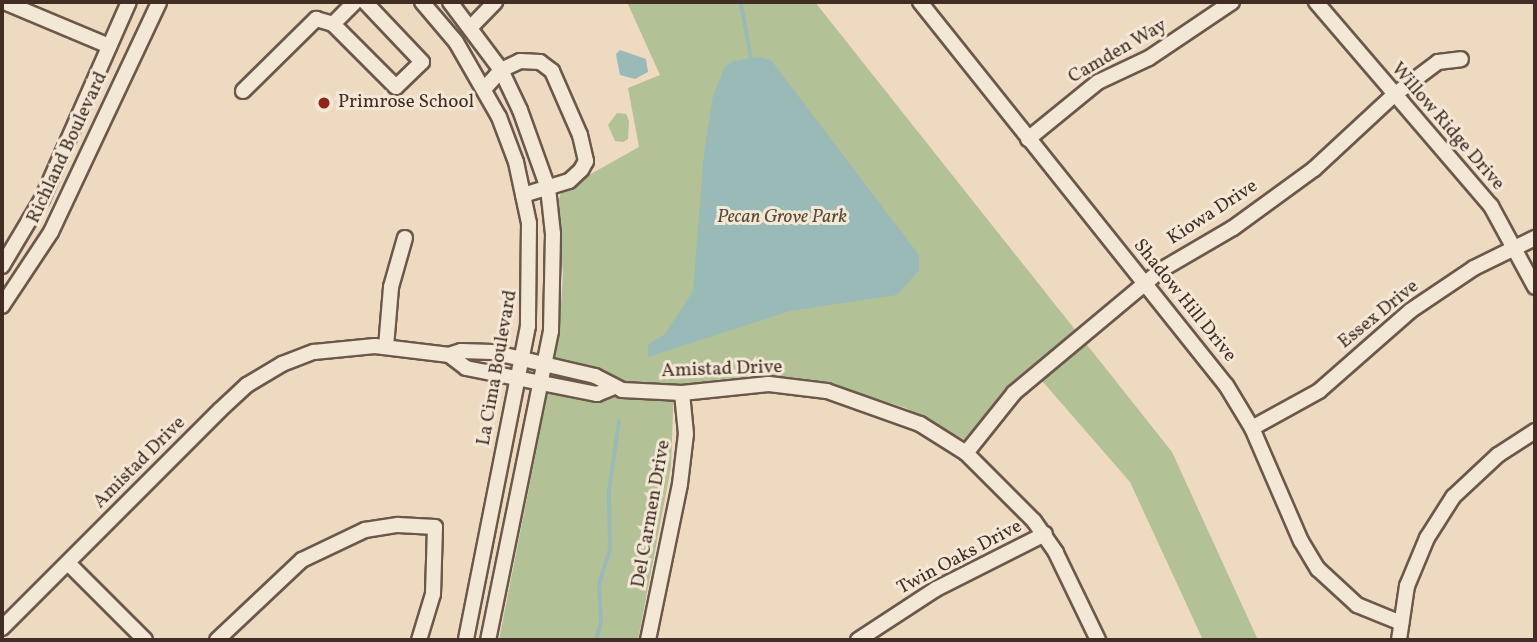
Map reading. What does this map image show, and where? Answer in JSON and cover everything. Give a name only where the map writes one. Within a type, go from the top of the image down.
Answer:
[{"type":"street","points":[[4,2],[109,46]]},
{"type":"street","name":"Richland Boulevard","points":[[2,266],[42,199],[129,2]]},
{"type":"street","name":"Richland Boulevard","points":[[2,306],[51,232],[159,2]]},
{"type":"street","points":[[243,91],[316,19],[333,24],[396,87],[422,62],[359,2],[333,24]]},
{"type":"street","name":"La Cima Boulevard","points":[[422,2],[456,41],[485,88],[516,162],[523,195],[532,278],[522,359],[466,640]]},
{"type":"street","points":[[450,2],[501,71],[548,188],[555,285],[544,365],[488,640]]},
{"type":"street","points":[[471,27],[495,2]]},
{"type":"street","name":"Shadow Hill Drive","points":[[920,2],[1226,385],[1252,428],[1301,541],[1318,569],[1357,605],[1401,623]]},
{"type":"street","name":"Camden Way","points":[[1028,139],[1098,82],[1149,58],[1232,2]]},
{"type":"street","name":"Willow Ridge Drive","points":[[1316,2],[1394,95],[1462,169],[1515,246],[1535,287]]},
{"type":"street","name":"Kiowa Drive","points":[[966,453],[1014,393],[1146,283],[1314,169],[1394,95],[1438,62],[1461,59]]},
{"type":"street","points":[[485,88],[501,71],[520,61],[546,65],[576,125],[586,160],[569,181],[523,195]]},
{"type":"street","points":[[386,347],[391,286],[405,238]]},
{"type":"street","name":"Essex Drive","points":[[1252,428],[1318,391],[1410,312],[1515,246],[1535,238]]},
{"type":"street","name":"Amistad Drive","points":[[2,628],[247,385],[314,352],[386,347],[449,355],[461,351],[492,352],[595,376],[612,388]]},
{"type":"street","name":"Amistad Drive","points":[[449,355],[466,368],[597,394],[612,388],[682,393],[769,384],[827,391],[920,424],[966,453],[1045,534],[1098,640]]},
{"type":"street","name":"Del Carmen Drive","points":[[648,640],[680,484],[686,434],[682,393]]},
{"type":"street","points":[[1399,640],[1408,586],[1427,538],[1452,497],[1498,455],[1535,431]]},
{"type":"street","points":[[217,640],[302,560],[332,543],[387,527],[435,527],[433,594],[419,640]]},
{"type":"street","name":"Twin Oaks Drive","points":[[858,640],[936,589],[1045,534]]},
{"type":"street","points":[[68,563],[145,640]]},
{"type":"green space","name":"Pecan Grove Park","points":[[627,2],[815,2],[1172,452],[1258,640],[1203,640],[1130,482],[1030,367],[1012,382],[967,441],[906,408],[823,382],[752,376],[674,385],[671,467],[638,640],[499,640],[559,336],[563,274],[557,205],[562,190],[639,147],[628,88],[660,75]]},
{"type":"green space","points":[[617,113],[626,114],[629,121],[628,139],[623,142],[615,141],[608,125]]},
{"type":"water","points":[[620,50],[646,59],[648,72],[635,79],[620,75],[616,54]]},
{"type":"water","points":[[759,57],[771,60],[919,255],[919,270],[897,295],[790,311],[648,357],[648,345],[665,334],[693,291],[704,153],[713,96],[724,68],[733,61]]},
{"type":"waterway","points":[[741,2],[752,60]]},
{"type":"waterway","points":[[596,640],[601,622],[599,585],[610,549],[609,491],[619,422]]},
{"type":"place","name":"Primrose School","points":[[324,103]]}]
